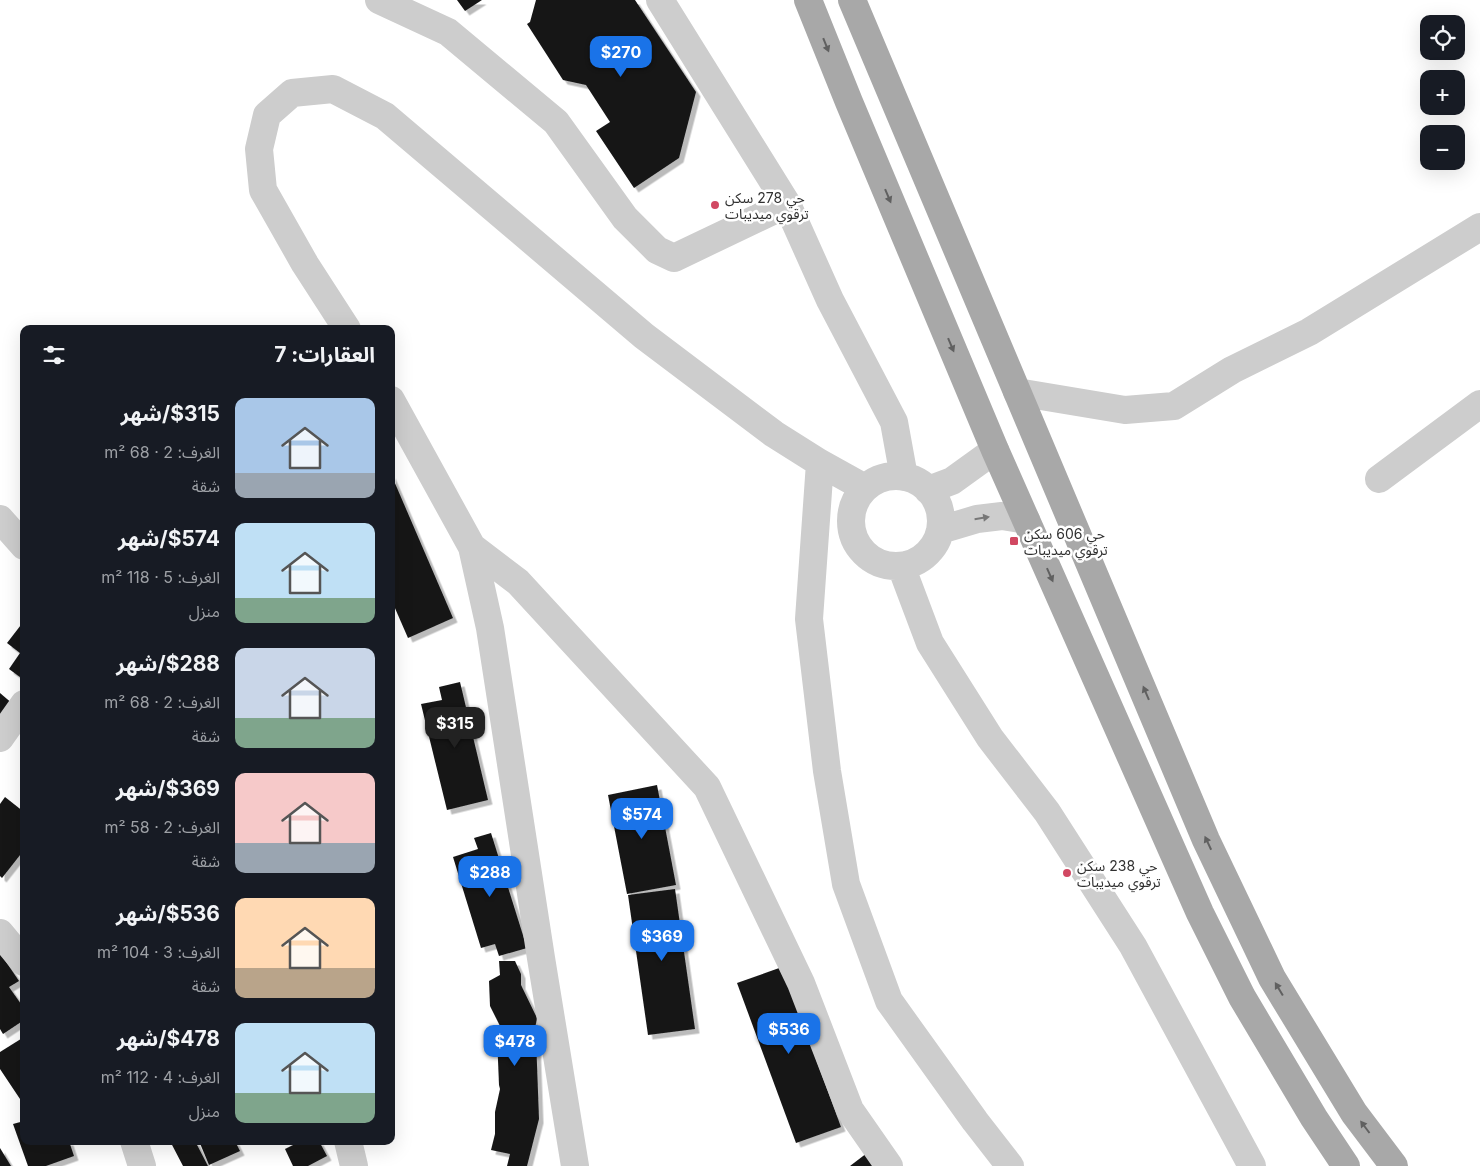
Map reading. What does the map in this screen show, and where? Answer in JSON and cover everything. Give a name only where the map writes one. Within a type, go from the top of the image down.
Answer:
[{"type":"main road","points":[[808,0],[995,450],[1200,913],[1242,997],[1314,1118],[1346,1166]]},
{"type":"main road","points":[[852,0],[1148,698],[1206,840],[1272,978],[1354,1113],[1394,1166]]},
{"type":"street","points":[[379,0],[448,32],[556,122],[624,218],[657,250],[674,258],[787,204]]},
{"type":"street","points":[[660,0],[787,204],[830,300],[894,422],[904,477]]},
{"type":"street","points":[[344,325],[305,264],[263,190],[259,149],[267,115],[292,93],[333,89],[385,116],[644,336],[737,408],[820,464],[865,488]]},
{"type":"street","points":[[1017,392],[1125,410],[1174,406],[1232,370],[1309,332],[1480,227]]},
{"type":"street","points":[[1378,479],[1480,404]]},
{"type":"street","points":[[395,407],[472,547],[490,628],[575,1166]]},
{"type":"street","points":[[928,490],[952,481],[995,450]]},
{"type":"street","points":[[820,464],[809,619],[827,771],[846,884],[889,1001],[975,1121],[1010,1166]]},
{"type":"street","points":[[890,476],[904,477],[917,482],[928,490],[936,502],[940,516],[940,530],[935,543],[926,554],[915,562],[901,566],[887,565],[874,560],[863,552],[855,540],[851,526],[852,513],[856,499],[865,488],[876,480],[890,476]]},
{"type":"street","points":[[940,530],[977,519],[1002,516],[1026,520]]},
{"type":"street","points":[[0,518],[20,541]]},
{"type":"street","points":[[472,547],[518,582],[707,787],[801,983],[850,1110],[889,1166]]},
{"type":"street","points":[[901,566],[930,643],[990,738],[1047,812],[1133,946],[1252,1166]]},
{"type":"street","points":[[0,738],[20,710]]},
{"type":"street","points":[[0,933],[20,957]]},
{"type":"street","points":[[135,1145],[142,1166]]},
{"type":"street","points":[[349,1145],[354,1166]]},
{"type":"building","points":[[457,0],[482,0],[465,11]]},
{"type":"building","points":[[536,0],[635,0],[696,92],[679,158],[634,188],[596,131],[610,122],[586,85],[563,80],[527,24],[530,22]]},
{"type":"building","points":[[395,483],[453,618],[408,638],[395,608]]},
{"type":"building","points":[[20,626],[20,653],[7,643]]},
{"type":"building","points":[[20,653],[20,677],[9,669]]},
{"type":"building","points":[[460,682],[488,800],[447,810],[421,704],[442,700],[439,687]]},
{"type":"building","points":[[0,693],[14,705],[0,722]]},
{"type":"building","points":[[657,785],[676,885],[627,894],[608,795]]},
{"type":"building","points":[[5,797],[20,809],[20,855],[2,878],[0,876],[0,804]]},
{"type":"building","points":[[491,833],[527,948],[499,956],[495,944],[481,948],[453,857],[478,849],[474,838]]},
{"type":"building","points":[[675,889],[695,1029],[648,1035],[628,895]]},
{"type":"building","points":[[0,953],[19,981],[9,987],[20,1003],[20,1023],[3,1034],[0,1029]]},
{"type":"building","points":[[499,961],[515,961],[521,974],[521,985],[537,1018],[534,1034],[536,1038],[539,1119],[527,1166],[507,1166],[510,1154],[491,1150],[495,1134],[495,1112],[500,1089],[497,1036],[500,1026],[490,1006],[489,981],[500,975]]},
{"type":"building","points":[[782,967],[841,1127],[796,1143],[737,983]]},
{"type":"building","points":[[20,1040],[20,1099],[0,1069],[0,1052]]},
{"type":"building","points":[[20,1122],[20,1144],[13,1124]]},
{"type":"building","points":[[20,1145],[70,1145],[74,1156],[46,1166],[28,1166]]},
{"type":"building","points":[[172,1145],[197,1145],[208,1166],[183,1166]]},
{"type":"building","points":[[201,1145],[237,1145],[240,1151],[209,1165]]},
{"type":"building","points":[[293,1145],[321,1145],[327,1156],[308,1166],[293,1166],[285,1149]]},
{"type":"building","points":[[0,1148],[11,1166],[0,1166]]},
{"type":"building","points":[[867,1153],[877,1166],[850,1166]]},
{"type":"place","name":"حي 278 سكن ترقوي ميديبات","points":[[715,205]]},
{"type":"place","name":"حي 606 سكن ترقوي ميديبات","points":[[1014,541]]},
{"type":"place","name":"حي 238 سكن ترقوي ميديبات","points":[[1067,873]]}]
